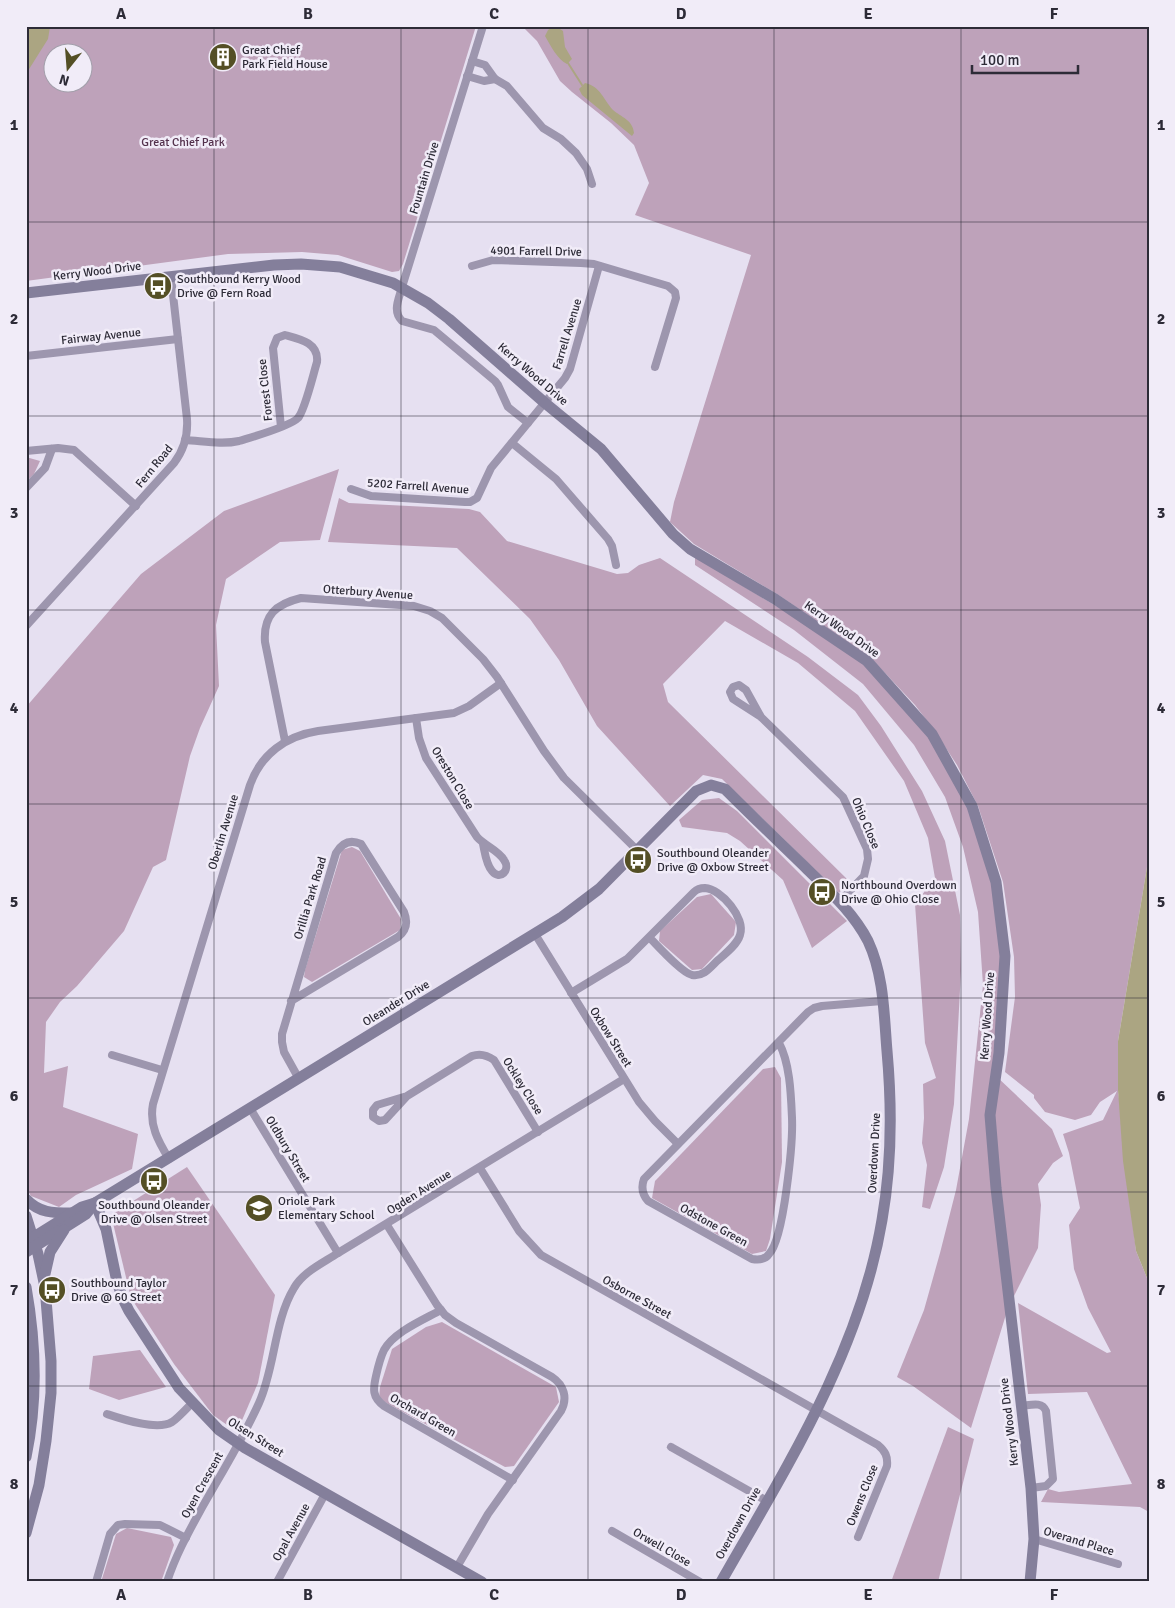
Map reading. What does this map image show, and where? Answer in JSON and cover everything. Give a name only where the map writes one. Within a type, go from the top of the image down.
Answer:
[{"type":"street","name":"Fountain Drive","points":[[402,287],[483,26]]},
{"type":"street","points":[[472,61],[485,65],[495,79],[507,86],[543,128],[561,139],[576,153],[587,169],[592,184]]},
{"type":"street","points":[[467,76],[484,81],[495,79]]},
{"type":"street","name":"4901 Farrell Drive","points":[[472,266],[493,260],[581,263],[600,266],[668,286],[675,292],[676,298],[655,367]]},
{"type":"street","name":"Kerry Wood Drive","points":[[26,293],[274,265],[301,264],[340,267],[376,277],[402,287],[450,319],[545,403],[601,449],[673,534],[690,549],[775,599],[868,661],[932,734],[972,806],[996,882],[1005,956],[999,1053],[990,1116],[996,1188],[1031,1488],[1034,1539],[1030,1582]]},
{"type":"street","name":"Farrell Avenue","points":[[545,403],[570,369],[600,266]]},
{"type":"street","name":"Fern Road","points":[[26,626],[177,460],[186,440],[187,418],[171,277]]},
{"type":"street","points":[[402,287],[396,308],[399,318],[402,321],[434,330],[495,381],[508,407],[528,423]]},
{"type":"street","name":"Forest Close","points":[[186,440],[235,442],[281,427],[291,423],[300,415],[317,359],[316,352],[305,341],[285,335],[276,338],[272,348],[281,427]]},
{"type":"street","name":"Fairway Avenue","points":[[26,356],[178,339]]},
{"type":"street","name":"5202 Farrell Avenue","points":[[351,489],[371,496],[470,502],[478,498],[491,468],[545,403]]},
{"type":"street","points":[[512,443],[556,479],[597,526],[612,546],[616,565]]},
{"type":"street","points":[[26,488],[45,468],[52,448]]},
{"type":"street","points":[[26,451],[52,448],[69,449],[78,453],[136,506]]},
{"type":"street","name":"Otterbury Avenue","points":[[285,741],[264,635],[265,627],[273,612],[281,604],[301,598],[414,606],[430,611],[451,626],[483,659],[561,774],[637,850]]},
{"type":"street","name":"Oberlin Avenue","points":[[169,1159],[154,1132],[153,1104],[252,777],[260,764],[285,741],[301,734],[450,714],[464,709],[501,683]]},
{"type":"street","name":"Ohio Close","points":[[761,717],[840,794],[864,842],[868,854],[866,870],[857,884],[840,901]]},
{"type":"street","name":"Oreston Close","points":[[416,718],[419,738],[426,758],[471,830],[483,844]]},
{"type":"street","name":"Overdown Drive","points":[[690,797],[696,791],[711,785],[725,788],[840,901],[857,923],[868,942],[878,968],[888,1064],[891,1125],[890,1164],[882,1220],[874,1258],[857,1314],[838,1363],[816,1411],[721,1582]]},
{"type":"street","name":"Oleander Drive","points":[[30,1244],[82,1206],[95,1203],[169,1159],[562,917],[599,889],[690,797]]},
{"type":"street","name":"Orillia Park Road","points":[[291,1001],[398,937],[404,930],[406,919],[404,912],[361,844],[353,841],[347,842],[338,848],[336,853],[291,1001],[283,1028],[282,1042],[286,1056],[299,1078]]},
{"type":"street","points":[[571,994],[627,959],[649,937],[694,892],[701,888],[712,890],[719,895],[736,912],[742,926],[736,943],[708,971],[700,975],[692,975],[684,971],[649,937]]},
{"type":"street","name":"Oxbow Street","points":[[534,934],[647,1113],[678,1144]]},
{"type":"street","name":"Odstone Green","points":[[779,1043],[786,1060],[792,1117],[792,1140],[782,1218],[770,1254],[760,1259],[752,1258],[648,1200],[642,1189],[644,1179],[805,1015],[814,1008],[882,1001]]},
{"type":"street","points":[[112,1055],[162,1070]]},
{"type":"street","name":"Ockley Close","points":[[407,1096],[472,1056],[486,1055],[494,1060],[538,1132]]},
{"type":"street","name":"Ogden Avenue","points":[[238,1444],[262,1396],[286,1306],[293,1289],[304,1276],[338,1253],[387,1225],[624,1079]]},
{"type":"street","name":"Oldbury Street","points":[[250,1108],[338,1253]]},
{"type":"street","name":"Osborne Street","points":[[480,1168],[519,1231],[541,1255],[816,1411]]},
{"type":"street","points":[[26,1199],[42,1211],[71,1213]]},
{"type":"street","name":"Oleander Drive","points":[[30,1244],[86,1214],[95,1203]]},
{"type":"street","name":"Olsen Street","points":[[95,1203],[106,1229],[117,1282],[126,1306],[172,1379],[192,1403],[219,1430],[238,1444],[482,1582]]},
{"type":"street","points":[[26,1216],[30,1244],[45,1287]]},
{"type":"street","points":[[26,1533],[39,1485],[51,1393],[52,1361],[45,1287],[48,1257],[68,1225]]},
{"type":"street","points":[[387,1225],[440,1310],[456,1323],[557,1380],[563,1389],[565,1399],[561,1411],[483,1521],[457,1567]]},
{"type":"street","points":[[26,1457],[34,1412],[34,1354],[27,1293]]},
{"type":"street","name":"Orchard Green","points":[[440,1310],[397,1336],[386,1347],[380,1360],[373,1393],[384,1406],[513,1480]]},
{"type":"street","points":[[107,1414],[132,1423],[164,1424],[174,1420],[192,1403]]},
{"type":"street","points":[[1021,1406],[1040,1404],[1046,1412],[1053,1479],[1046,1486],[1031,1488]]},
{"type":"street","name":"Owens Close","points":[[816,1411],[878,1445],[884,1450],[887,1457],[886,1466],[858,1537]]},
{"type":"street","name":"Oyen Crescent","points":[[167,1582],[186,1538],[238,1444]]},
{"type":"street","points":[[671,1447],[767,1501]]},
{"type":"street","name":"Opal Avenue","points":[[277,1582],[325,1494]]},
{"type":"street","name":"Oyen Crescent","points":[[96,1582],[110,1534],[118,1525],[160,1525],[186,1538]]},
{"type":"street","name":"Orwell Close","points":[[612,1531],[700,1582]]},
{"type":"street","name":"Overand Place","points":[[1034,1539],[1118,1564]]},
{"type":"green space","name":"Great Chief Park","points":[[26,26],[476,26],[403,264],[399,271],[392,272],[338,255],[302,252],[228,254],[26,281]]},
{"type":"green space","points":[[522,26],[1149,26],[1149,855],[1118,1041],[1118,1090],[1136,1251],[1149,1283],[1149,1512],[1140,1507],[1041,1502],[1048,1489],[1059,1492],[1132,1484],[1087,1392],[1028,1394],[1018,1303],[1107,1353],[1111,1352],[1088,1308],[1074,1269],[1069,1225],[1080,1208],[1069,1153],[1063,1134],[1103,1120],[1117,1091],[1100,1102],[1091,1115],[1075,1120],[1045,1112],[1034,1098],[1034,1095],[1005,1072],[1015,997],[1014,957],[1003,882],[978,806],[957,765],[915,705],[870,657],[777,594],[694,544],[670,522],[674,502],[751,255],[635,215],[649,183],[634,145],[611,123],[560,81],[537,41]]},
{"type":"green space","points":[[26,457],[40,461],[34,474],[26,482]]},
{"type":"green space","points":[[339,469],[320,540],[280,542],[226,579],[216,625],[219,686],[190,756],[166,860],[153,867],[124,931],[77,986],[60,1002],[46,1022],[44,1073],[68,1066],[63,1107],[138,1134],[132,1169],[76,1195],[59,1207],[31,1196],[26,1188],[26,707],[141,574],[224,511]]},
{"type":"green space","points":[[339,498],[349,503],[469,509],[480,512],[507,541],[617,574],[628,573],[639,565],[660,558],[808,657],[858,695],[881,726],[922,791],[945,841],[960,915],[961,971],[954,1104],[944,1167],[930,1209],[922,1207],[927,1165],[922,1143],[924,1118],[923,1084],[936,1078],[925,1043],[915,904],[935,878],[928,838],[904,781],[855,711],[798,663],[725,621],[663,684],[668,702],[849,881],[839,893],[722,779],[703,775],[670,806],[597,726],[559,660],[530,619],[457,548],[328,542]]},
{"type":"green space","points":[[695,557],[867,661],[932,734],[972,806],[996,882],[1005,956],[996,1076],[1052,1129],[1063,1156],[1053,1163],[1038,1184],[1041,1205],[1038,1248],[1008,1308],[971,1428],[913,1386],[897,1377],[924,1310],[940,1253],[956,1190],[969,1119],[983,985],[978,912],[963,847],[945,797],[914,745],[863,684],[794,630],[695,565]]},
{"type":"green space","points":[[719,798],[737,811],[847,921],[812,948],[783,880],[740,841],[727,833],[682,827],[679,820],[702,800]]},
{"type":"green space","points":[[352,847],[360,851],[401,919],[400,930],[312,982],[304,977],[305,970],[342,850]]},
{"type":"green space","points":[[711,894],[736,922],[734,935],[702,969],[692,970],[659,941],[660,931],[697,897]]},
{"type":"green space","points":[[775,1067],[781,1078],[782,1162],[770,1239],[766,1251],[752,1254],[652,1198],[655,1181],[763,1069]]},
{"type":"green space","points":[[187,1167],[275,1295],[258,1383],[237,1432],[213,1415],[174,1364],[131,1298],[111,1215]]},
{"type":"green space","points":[[442,1322],[556,1387],[559,1402],[514,1466],[505,1467],[379,1399],[380,1387],[392,1349],[426,1327]]},
{"type":"green space","points":[[140,1350],[166,1387],[119,1400],[89,1389],[93,1356]]},
{"type":"green space","points":[[948,1427],[974,1439],[938,1582],[891,1582]]},
{"type":"green space","points":[[127,1528],[171,1537],[174,1545],[161,1582],[101,1582],[116,1534]]},
{"type":"shaded area","points":[[26,26],[50,26],[48,39],[46,42],[42,42],[42,49],[26,74]]},
{"type":"shaded area","points":[[553,27],[563,31],[565,47],[572,59],[567,64],[557,56],[545,36],[548,30]]},
{"type":"shaded area","points":[[585,83],[595,87],[613,110],[629,122],[634,133],[632,136],[582,95],[579,89]]},
{"type":"shaded area","points":[[1149,855],[1149,1283],[1136,1251],[1123,1161],[1118,1090],[1118,1041]]},
{"type":"waterway","points":[[568,63],[582,85]]},
{"type":"place","name":"Great Chief Park Field House","points":[[223,57]]},
{"type":"place","name":"Southbound Kerry Wood Drive @ Fern Road","points":[[158,286]]},
{"type":"place","name":"Southbound Oleander Drive @ Oxbow Street","points":[[638,860]]},
{"type":"place","name":"Northbound Overdown Drive @ Ohio Close","points":[[822,892]]},
{"type":"place","name":"Southbound Oleander Drive @ Olsen Street","points":[[154,1181]]},
{"type":"place","name":"Oriole Park Elementary School","points":[[259,1208]]},
{"type":"place","name":"Southbound Taylor Drive @ 60 Street","points":[[52,1290]]}]
